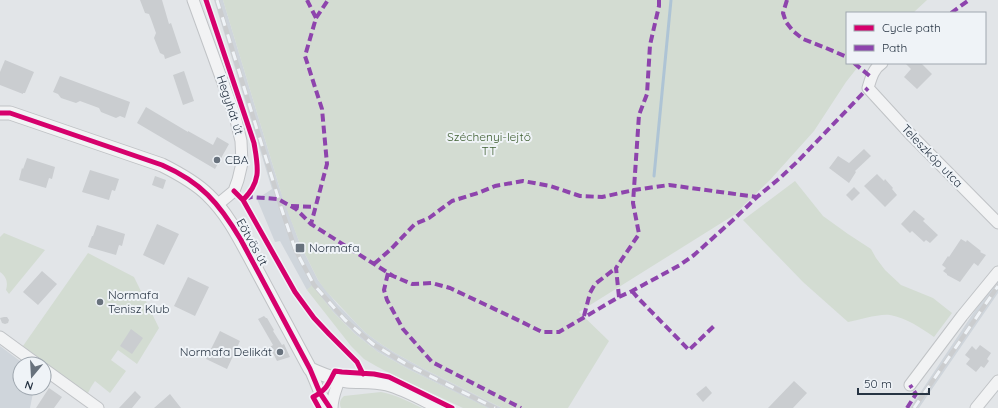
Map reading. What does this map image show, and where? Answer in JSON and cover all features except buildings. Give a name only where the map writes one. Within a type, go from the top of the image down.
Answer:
[{"type":"street","name":"Hegyhát út","points":[[193,0],[235,116],[241,141],[242,163],[234,192],[217,205]]},
{"type":"street","name":"Teleszkóp utca","points":[[880,64],[877,66],[871,77],[868,88],[912,136],[998,224]]},
{"type":"street","name":"Eötvös út","points":[[3,111],[168,168],[185,177],[207,194],[230,221],[310,369],[320,393],[331,408]]},
{"type":"street","points":[[910,385],[962,316],[998,272]]},
{"type":"street","points":[[0,337],[26,356]]},
{"type":"street","points":[[310,369],[339,380],[388,384],[402,389],[441,408]]},
{"type":"street","points":[[52,375],[98,408]]},
{"type":"street","name":"Eötvös út","points":[[331,408],[339,380]]},
{"type":"street","points":[[976,408],[998,381]]},
{"type":"shaded area","points":[[214,0],[223,0],[280,189],[300,244],[318,280],[337,304],[366,333],[381,344],[426,370],[502,408],[487,408],[410,370],[378,352],[355,334],[334,313],[312,286],[307,290],[280,241],[275,242],[257,199],[272,189]]},
{"type":"shaded area","points":[[998,280],[998,293],[919,408],[910,408],[988,291]]},
{"type":"shaded area","points":[[0,346],[13,356],[12,356],[12,396],[32,396],[30,408],[0,408]]},
{"type":"green space","name":"Széchenyi-lejtő TT","points":[[223,0],[927,0],[914,12],[846,12],[846,64],[860,64],[846,82],[814,131],[770,180],[734,215],[579,312],[609,341],[568,408],[502,408],[395,353],[366,333],[326,291],[318,280],[300,244],[283,199]]},
{"type":"green space","points":[[795,181],[823,216],[871,249],[885,270],[901,285],[933,298],[952,313],[934,337],[919,327],[896,316],[875,316],[848,322],[803,282],[743,220]]},
{"type":"green space","points":[[4,233],[45,250],[9,294],[6,290],[6,278],[0,272],[0,237]]},
{"type":"green space","name":"Normafa Tenisz Klub","points":[[88,253],[134,277],[159,328],[137,364],[118,350],[111,360],[126,371],[110,393],[95,381],[87,395],[52,368],[52,356],[36,356],[23,346]]},
{"type":"green space","points":[[312,285],[334,313],[355,334],[378,352],[410,370],[488,408],[463,408],[393,375],[364,359],[351,346],[307,290]]},
{"type":"green space","points":[[381,392],[422,408],[341,408],[340,406],[341,400],[344,396]]},
{"type":"waterway","points":[[654,176],[671,0]]},
{"type":"railway","points":[[217,0],[295,249],[314,285],[345,320],[373,344],[406,364],[495,408]]},
{"type":"railway","points":[[914,408],[998,286]]},
{"type":"marked path","points":[[307,0],[316,18],[305,56],[322,109],[327,164],[311,224]]},
{"type":"marked path","points":[[316,18],[328,0]]},
{"type":"marked path","points":[[619,297],[616,268],[639,234],[633,203],[639,115],[647,94],[650,45],[659,0]]},
{"type":"marked path","points":[[787,0],[783,13],[786,22],[793,31],[803,39],[846,57]]},
{"type":"marked path","points":[[952,12],[969,0]]},
{"type":"marked path","points":[[855,64],[871,77]]},
{"type":"marked path","points":[[245,199],[251,197],[278,199],[296,209],[311,224],[393,276],[412,284],[432,283],[450,288],[542,332],[559,332],[619,297],[680,265],[694,255],[798,161],[868,88]]},
{"type":"marked path","points":[[374,264],[415,224],[429,218],[452,201],[495,186],[523,181],[550,186],[580,196],[602,197],[634,190],[669,185],[757,197]]},
{"type":"marked path","points":[[291,206],[315,207]]},
{"type":"marked path","points":[[584,316],[590,293],[595,284],[616,268]]},
{"type":"marked path","points":[[388,273],[384,290],[387,300],[403,329],[432,362],[521,408]]},
{"type":"marked path","points":[[632,291],[689,350],[714,326]]},
{"type":"marked path","points":[[907,408],[916,394],[910,385]]},
{"type":"cycle path","points":[[206,0],[254,143],[257,159],[256,180],[249,193],[243,200]]},
{"type":"cycle path","points":[[0,113],[10,113],[162,165],[198,186],[217,204],[241,240],[310,369],[320,393],[330,408]]},
{"type":"cycle path","points":[[234,191],[243,200],[295,292],[314,318],[357,362],[363,374]]},
{"type":"cycle path","points":[[319,408],[313,397],[324,389],[335,371],[374,374],[389,377],[452,408]]},
{"type":"place","name":"CBA","points":[[217,160]]},
{"type":"place","name":"Normafa","points":[[300,248]]},
{"type":"place","name":"Normafa Tenisz Klub","points":[[100,302]]},
{"type":"place","name":"Normafa Delikát","points":[[280,352]]}]
